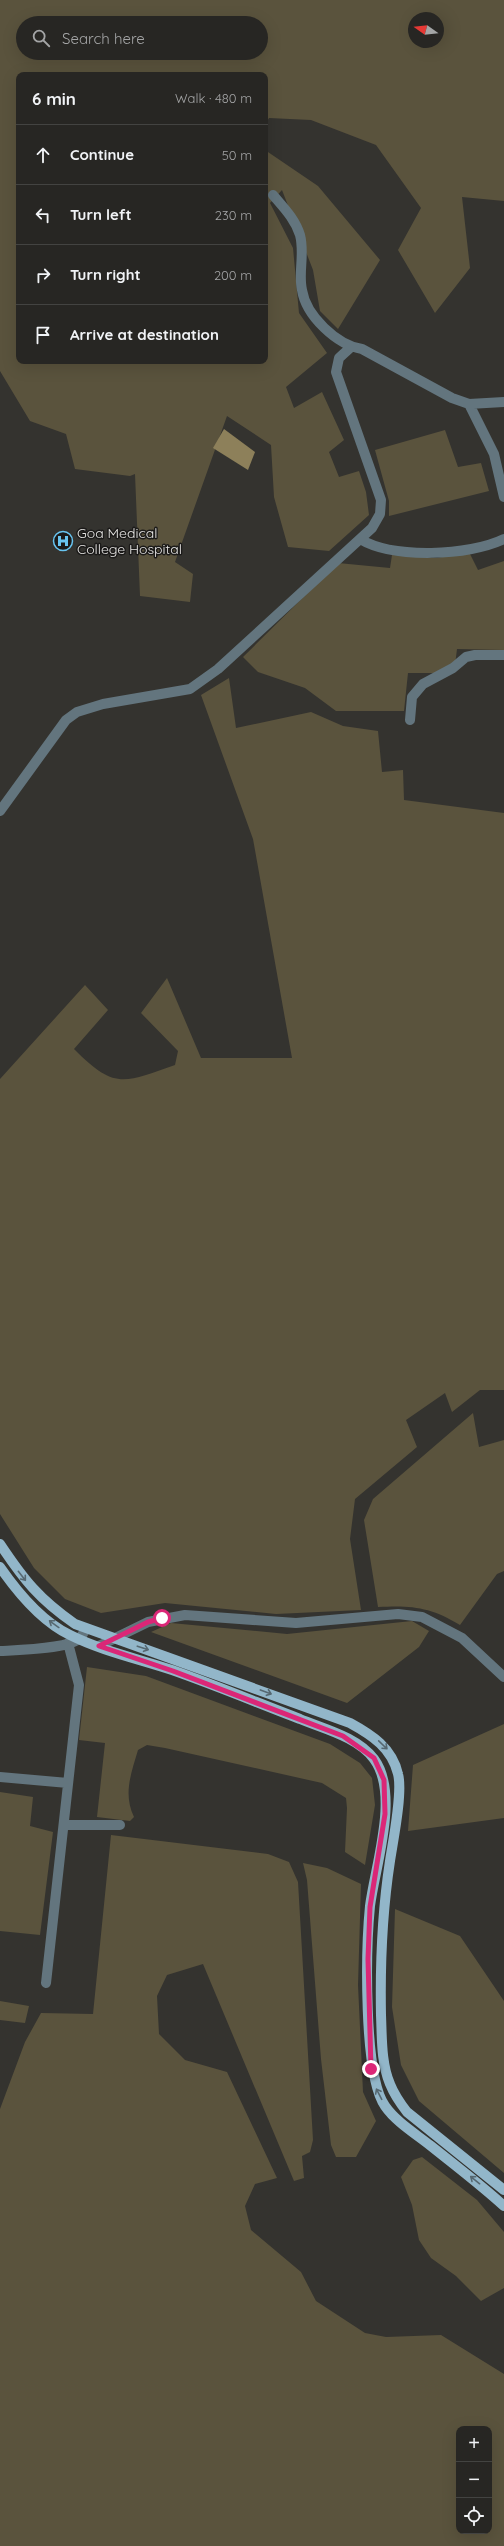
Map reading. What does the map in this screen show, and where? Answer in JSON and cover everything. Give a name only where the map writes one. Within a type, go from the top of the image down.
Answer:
[{"type":"main road","points":[[0,1544],[22,1576],[46,1604],[75,1624],[112,1638],[177,1659],[350,1723],[372,1735],[388,1751],[398,1775],[397,1815],[382,1908],[380,1959],[382,2049],[389,2082],[397,2099],[407,2112],[504,2190]]},
{"type":"main road","points":[[0,1566],[12,1584],[38,1613],[69,1635],[173,1671],[343,1736],[374,1758],[384,1780],[385,1814],[370,1907],[368,1959],[371,2069],[376,2089],[385,2107],[398,2120],[476,2181],[504,2206]]},
{"type":"street","points":[[273,195],[294,220],[300,237],[303,263],[302,290],[310,311],[322,325],[351,347],[362,349],[452,398],[469,404],[504,402]]},
{"type":"street","points":[[0,811],[66,720],[77,712],[102,704],[190,689],[218,669],[372,528],[380,514],[381,500],[336,372],[339,358],[351,347]]},
{"type":"street","points":[[469,404],[494,454],[504,497]]},
{"type":"street","points":[[360,538],[369,544],[401,551],[439,553],[472,548],[504,538]]},
{"type":"street","points":[[410,720],[412,697],[423,684],[453,668],[466,657],[475,655],[504,655]]},
{"type":"street","points":[[99,1646],[112,1638],[148,1622],[186,1615],[296,1623],[398,1614],[422,1617],[462,1638],[504,1677]]},
{"type":"street","points":[[0,1651],[31,1650],[68,1644],[79,1639],[86,1629]]},
{"type":"street","points":[[46,1983],[79,1685],[68,1644]]},
{"type":"street","points":[[0,1777],[68,1783]]},
{"type":"street","points":[[64,1825],[120,1825]]},
{"type":"shaded area","points":[[0,0],[504,0],[504,201],[462,197],[470,268],[435,313],[398,250],[421,208],[376,145],[311,120],[269,118],[268,120],[268,72],[16,72],[16,364],[268,364],[268,152],[318,186],[380,260],[338,329],[320,311],[313,270],[282,190],[270,203],[293,248],[299,313],[327,353],[286,387],[294,408],[322,392],[344,440],[329,452],[339,477],[359,471],[366,492],[369,515],[329,551],[288,547],[274,497],[271,445],[227,416],[175,562],[193,574],[190,602],[140,596],[135,474],[130,476],[75,469],[66,434],[30,421],[0,371]]},
{"type":"shaded area","points":[[224,429],[255,452],[248,470],[213,448]]},
{"type":"shaded area","points":[[445,430],[458,467],[481,463],[489,491],[389,516],[389,501],[375,450]]},
{"type":"shaded area","points":[[469,552],[478,570],[504,561],[504,650],[457,649],[454,673],[408,673],[404,711],[336,711],[305,688],[258,672],[243,657],[338,563],[390,568],[392,555],[437,558]]},
{"type":"shaded area","points":[[229,678],[236,728],[311,712],[343,726],[378,731],[382,772],[403,770],[404,800],[504,813],[504,1390],[480,1390],[452,1412],[445,1393],[406,1420],[417,1447],[355,1499],[350,1539],[361,1610],[276,1614],[165,1603],[101,1613],[65,1599],[34,1568],[0,1514],[0,1079],[85,985],[108,1010],[74,1049],[88,1062],[110,1077],[120,1079],[131,1079],[143,1076],[175,1065],[178,1051],[141,1013],[167,978],[201,1058],[292,1058],[253,839],[201,695]]},
{"type":"shaded area","points":[[473,1413],[479,1447],[504,1440],[504,1571],[497,1574],[460,1625],[440,1614],[420,1608],[401,1606],[378,1607],[364,1520],[373,1499]]},
{"type":"shaded area","points":[[412,1621],[429,1631],[419,1647],[347,1703],[151,1632],[171,1623],[287,1634]]},
{"type":"shaded area","points":[[87,1667],[146,1676],[330,1744],[360,1763],[372,1778],[375,1805],[365,1865],[345,1852],[346,1798],[322,1783],[165,1748],[147,1745],[138,1750],[129,1784],[129,1800],[134,1817],[130,1821],[97,1817],[105,1743],[79,1740]]},
{"type":"shaded area","points":[[504,1724],[504,1818],[408,1831],[413,1765]]},
{"type":"shaded area","points":[[0,1792],[33,1797],[30,1826],[53,1832],[40,1935],[0,1931]]},
{"type":"shaded area","points":[[111,1835],[268,1854],[289,1862],[298,1882],[313,2140],[310,2152],[302,2156],[304,2178],[294,2181],[203,1964],[167,1975],[157,1996],[159,2034],[185,2060],[227,2072],[277,2178],[255,2184],[245,2206],[251,2230],[301,2272],[316,2301],[365,2333],[386,2337],[441,2335],[504,2374],[504,2546],[0,2546],[0,2109],[25,2042],[41,2013],[93,2014]]},
{"type":"shaded area","points":[[303,1863],[327,1868],[361,1884],[358,1985],[363,2092],[376,2121],[356,2157],[336,2157],[331,2145],[321,2059],[307,1880]]},
{"type":"shaded area","points":[[395,1909],[460,1936],[504,2001],[504,2173],[419,2101],[401,2065],[392,2007]]},
{"type":"shaded area","points":[[0,2001],[29,2006],[25,2023],[0,2020]]},
{"type":"shaded area","points":[[422,2157],[477,2200],[504,2232],[504,2288],[481,2301],[456,2276],[431,2258],[419,2240],[412,2205],[401,2177],[413,2160]]},
{"type":"place","name":"Goa Medical College Hospital","points":[[63,541]]},
{"type":"route","points":[[162,1618],[148,1622],[112,1638],[99,1646],[173,1671],[343,1736],[374,1758],[384,1780],[385,1814],[370,1907],[368,1959],[371,2069]]}]
